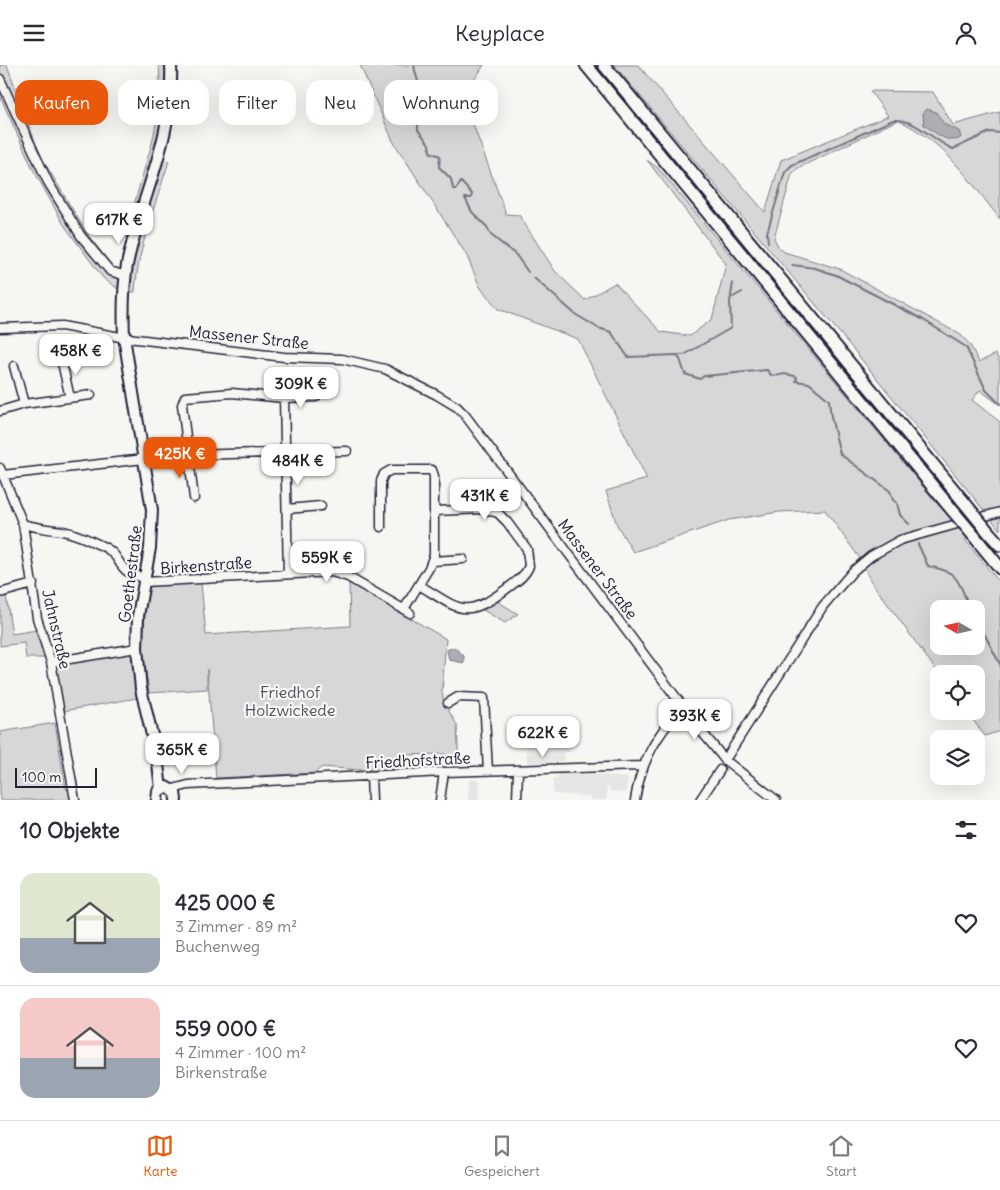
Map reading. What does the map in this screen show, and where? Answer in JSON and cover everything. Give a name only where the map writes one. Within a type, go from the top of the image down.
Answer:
[{"type":"highway","points":[[586,65],[1000,568]]},
{"type":"highway","points":[[604,65],[1000,545]]},
{"type":"main road","name":"Goethestraße","points":[[164,794],[141,689],[137,649],[138,616],[152,529],[149,486],[124,337],[126,276],[136,230],[154,176],[167,128],[171,100],[171,65]]},
{"type":"street","points":[[0,79],[48,182],[77,229],[104,266],[114,273],[126,276]]},
{"type":"street","name":"Massener Straße","points":[[0,328],[62,326],[124,337],[284,357],[342,359],[362,362],[385,369],[457,407],[725,760],[776,800]]},
{"type":"street","points":[[61,358],[70,399]]},
{"type":"street","points":[[14,366],[24,404]]},
{"type":"street","points":[[194,498],[182,405],[185,397],[232,393],[284,398],[316,397]]},
{"type":"street","points":[[0,411],[24,404],[91,395]]},
{"type":"street","points":[[284,398],[288,574]]},
{"type":"street","points":[[187,455],[347,451]]},
{"type":"street","points":[[2,472],[144,459]]},
{"type":"street","points":[[381,527],[380,481],[384,474],[391,470],[432,470],[435,544],[432,561],[419,585],[458,607],[476,608],[488,603],[520,579],[529,566],[527,549],[508,522],[498,513],[483,509],[434,511]]},
{"type":"street","name":"Jahnstraße","points":[[2,472],[24,524],[40,631],[51,662],[75,800]]},
{"type":"street","points":[[287,509],[321,507]]},
{"type":"street","points":[[725,760],[824,606],[853,571],[871,556],[900,540],[1000,512]]},
{"type":"street","points":[[24,524],[44,530],[69,532],[98,545],[109,551],[124,571],[144,580]]},
{"type":"street","points":[[432,561],[463,559]]},
{"type":"street","name":"Birkenstraße","points":[[144,580],[328,572],[341,574],[407,611],[419,585]]},
{"type":"street","points":[[0,593],[33,584]]},
{"type":"street","points":[[51,662],[137,649]]},
{"type":"street","points":[[448,703],[458,697],[484,698],[488,771]]},
{"type":"street","points":[[635,800],[642,766],[659,735],[683,707]]},
{"type":"street","name":"Friedhofstraße","points":[[164,794],[195,786],[444,772],[642,766]]},
{"type":"street","points":[[517,800],[518,770]]},
{"type":"street","points":[[700,800],[720,770]]},
{"type":"street","points":[[440,800],[444,772]]},
{"type":"street","points":[[370,776],[372,800]]},
{"type":"shaded area","points":[[927,109],[936,112],[944,124],[959,131],[961,137],[954,140],[945,138],[924,125],[923,113]]},
{"type":"shaded area","points":[[454,647],[464,656],[464,663],[449,660],[447,650]]},
{"type":"shaded area","points":[[575,718],[577,745],[569,746],[569,752],[564,752],[564,762],[527,763],[525,720]]},
{"type":"shaded area","points":[[558,774],[593,774],[628,778],[626,793],[610,791],[610,787],[607,787],[606,800],[590,800],[590,796],[553,794],[553,779],[558,779]]},
{"type":"shaded area","points":[[469,779],[480,780],[479,800],[468,800]]},
{"type":"green space","points":[[0,65],[7,65],[15,87],[15,125],[29,125],[40,155],[88,235],[113,267],[119,280],[118,289],[103,278],[64,225],[33,169],[0,96]]},
{"type":"green space","points":[[159,65],[165,65],[165,80],[160,80]]},
{"type":"green space","points":[[360,65],[484,65],[474,80],[384,80],[384,120],[374,97],[374,80],[367,80]]},
{"type":"green space","points":[[614,65],[638,65],[765,212],[781,160],[888,116],[870,91],[933,92],[953,125],[1000,112],[1000,219],[966,176],[943,151],[915,129],[898,120],[798,168],[792,174],[774,238],[784,252],[840,269],[961,335],[970,345],[979,362],[996,354],[1000,363],[1000,405],[980,390],[972,400],[1000,422],[1000,530],[848,343]]},
{"type":"green space","points":[[156,125],[161,125],[158,144],[135,217],[131,215]]},
{"type":"green space","points":[[386,125],[473,125],[506,214],[519,215],[555,271],[585,300],[615,283],[661,332],[690,336],[712,319],[726,264],[647,160],[658,168],[940,507],[948,505],[974,536],[965,540],[1000,583],[1000,731],[985,736],[985,730],[980,730],[973,720],[985,720],[985,665],[932,665],[870,580],[861,560],[825,510],[779,512],[729,520],[633,552],[617,525],[606,491],[647,479],[578,339],[498,309],[480,287],[466,254],[393,141]]},
{"type":"green space","points":[[162,160],[169,161],[144,242],[135,292],[128,292],[137,241]]},
{"type":"green space","points":[[272,369],[285,369],[285,395],[273,393]]},
{"type":"green space","name":"Friedhof Holzwickede","points":[[349,582],[446,639],[442,692],[444,703],[457,725],[459,767],[446,768],[445,754],[399,755],[398,768],[360,770],[322,767],[315,773],[216,778],[207,669],[207,689],[149,693],[142,645],[148,586],[201,583],[206,635],[350,626]]},
{"type":"green space","points":[[6,596],[12,634],[37,630],[44,658],[26,658],[24,643],[0,646],[0,598]]},
{"type":"green space","points":[[497,601],[518,614],[505,623],[483,610]]},
{"type":"green space","points":[[131,652],[137,698],[63,711],[55,663]]},
{"type":"green space","points":[[55,723],[66,789],[71,790],[72,800],[0,800],[0,732]]},
{"type":"waterway","points":[[414,65],[419,90],[411,98],[421,104],[421,107],[410,111],[409,118],[418,121],[418,130],[429,144],[430,152],[440,156],[439,167],[451,179],[453,189],[456,189],[461,182],[472,194],[471,198],[465,198],[472,212],[487,227],[491,235],[516,255],[528,272]]},
{"type":"waterway","points":[[768,242],[767,233],[785,172],[792,165],[893,120],[901,120],[917,126],[953,149],[990,132],[1000,133]]},
{"type":"waterway","points":[[792,265],[815,268],[836,275],[922,319],[966,347],[986,390],[1000,404]]},
{"type":"waterway","points":[[534,278],[575,314],[598,328],[611,332],[628,357],[676,355],[680,359],[685,374],[700,379],[704,376],[767,370],[772,376],[781,374],[791,375],[797,377],[796,381],[809,383],[829,400],[840,454],[890,491],[893,500],[897,503],[900,515],[909,524]]},
{"type":"waterway","points":[[677,355],[684,355],[731,328],[730,302],[733,283]]},
{"type":"waterway","points":[[733,297],[742,292]]},
{"type":"waterway","points":[[918,544],[928,566],[953,575],[967,600]]},
{"type":"waterway","points":[[985,635],[1000,664]]}]
